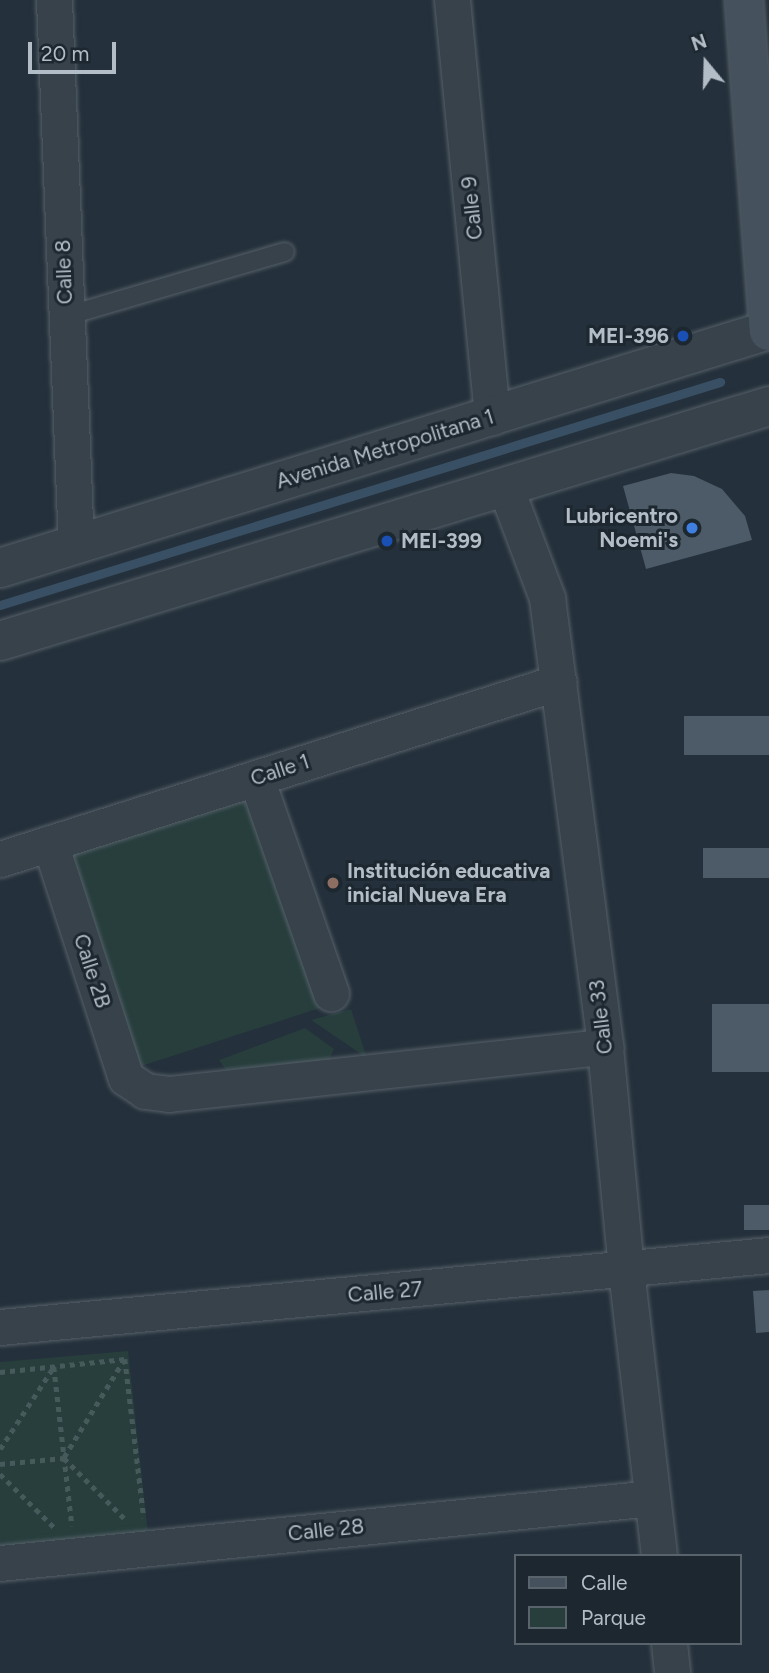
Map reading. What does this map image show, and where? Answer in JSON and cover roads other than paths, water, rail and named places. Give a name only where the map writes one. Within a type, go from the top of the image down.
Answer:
[{"type":"main road","points":[[744,0],[769,330]]},
{"type":"street","name":"Calle 8","points":[[54,0],[76,545]]},
{"type":"street","name":"Calle 9","points":[[452,0],[492,417]]},
{"type":"street","name":"Avenida Metropolitana 1","points":[[0,568],[769,330]]},
{"type":"street","points":[[0,641],[769,406]]},
{"type":"street","name":"Calle 33","points":[[505,486],[547,598],[606,1047],[626,1270],[659,1554]]},
{"type":"street","name":"Calle 1","points":[[0,859],[559,682]]},
{"type":"street","points":[[256,778],[331,993]]},
{"type":"street","name":"Calle 2B","points":[[50,843],[126,1078],[145,1091],[169,1094],[606,1047]]},
{"type":"street","name":"Calle 27","points":[[0,1327],[769,1255]]},
{"type":"street","name":"Calle 28","points":[[0,1563],[652,1498]]},
{"type":"street","points":[[669,1645],[672,1673]]},
{"type":"lane","points":[[66,316],[285,252]]},
{"type":"waterway","points":[[0,605],[720,382]]},
{"type":"place","name":"MEI-396","points":[[683,336]]},
{"type":"place","name":"Lubricentro Noemi's","points":[[692,528]]},
{"type":"place","name":"MEI-399","points":[[387,541]]},
{"type":"place","name":"Institución educativa inicial Nueva Era","points":[[333,883]]}]
